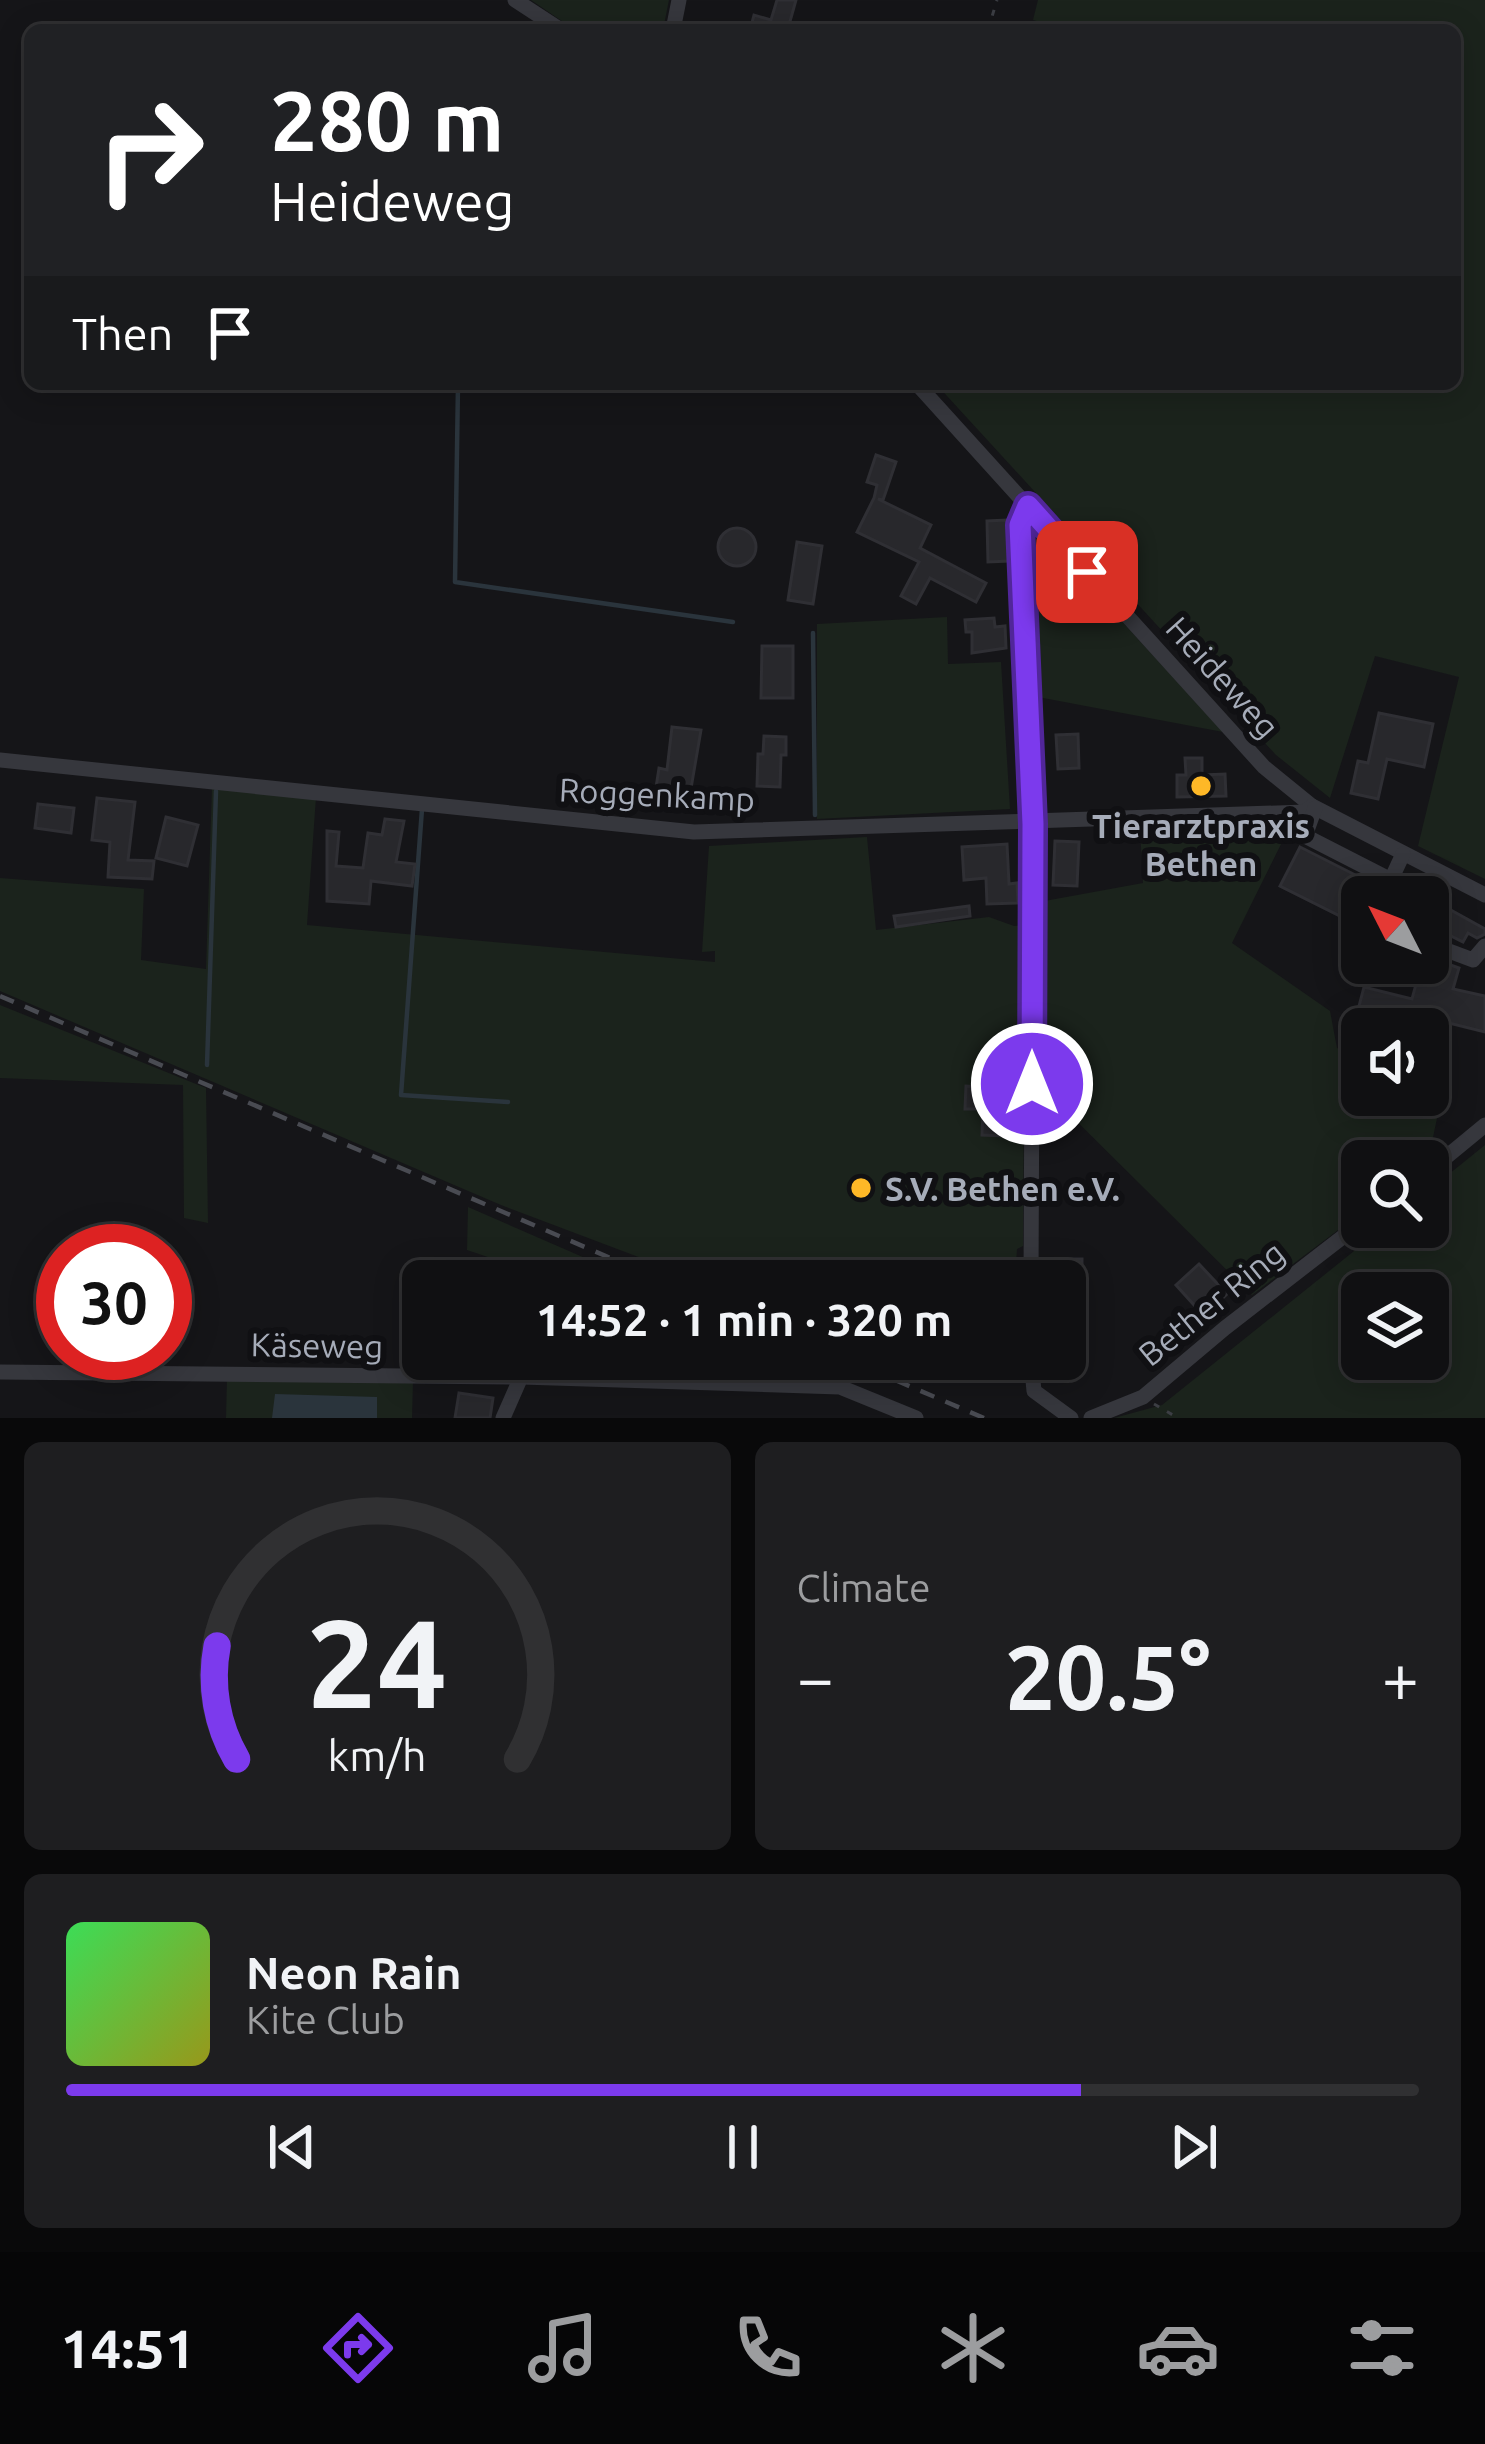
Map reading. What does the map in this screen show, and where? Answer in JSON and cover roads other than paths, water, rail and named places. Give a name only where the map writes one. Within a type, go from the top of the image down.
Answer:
[{"type":"street","points":[[515,0],[552,24]]},
{"type":"street","name":"Heideweg","points":[[922,390],[1264,767],[1313,807],[1485,896]]},
{"type":"street","points":[[1028,506],[1020,525],[1033,824],[1030,1260]]},
{"type":"street","name":"Roggenkamp","points":[[0,760],[694,832],[1033,824],[1305,812],[1313,807]]},
{"type":"street","points":[[1313,807],[1305,836],[1383,876]]},
{"type":"street","points":[[1393,876],[1403,854]]},
{"type":"street","points":[[1449,951],[1473,960],[1485,946]]},
{"type":"street","points":[[1449,1155],[1485,1125]]},
{"type":"street","name":"Bether Ring","points":[[1091,1418],[1143,1397],[1341,1238]]},
{"type":"street","name":"Käseweg","points":[[0,1372],[402,1376]]},
{"type":"street","points":[[503,1418],[519,1380]]},
{"type":"street","name":"Käseweg","points":[[607,1380],[840,1388],[916,1418]]},
{"type":"street","points":[[1033,1380],[1034,1390],[1071,1418]]},
{"type":"waterway","points":[[458,390],[455,582],[733,622]]},
{"type":"waterway","points":[[813,633],[815,815]]},
{"type":"waterway","points":[[207,1065],[216,791]]},
{"type":"waterway","points":[[422,809],[401,1095],[508,1102]]},
{"type":"railway","points":[[0,996],[615,1260]]},
{"type":"railway","points":[[895,1380],[984,1418]]},
{"type":"place","name":"Tierarztpraxis Bethen","points":[[1201,786]]},
{"type":"place","name":"S.V. Bethen e.V.","points":[[861,1188]]}]
